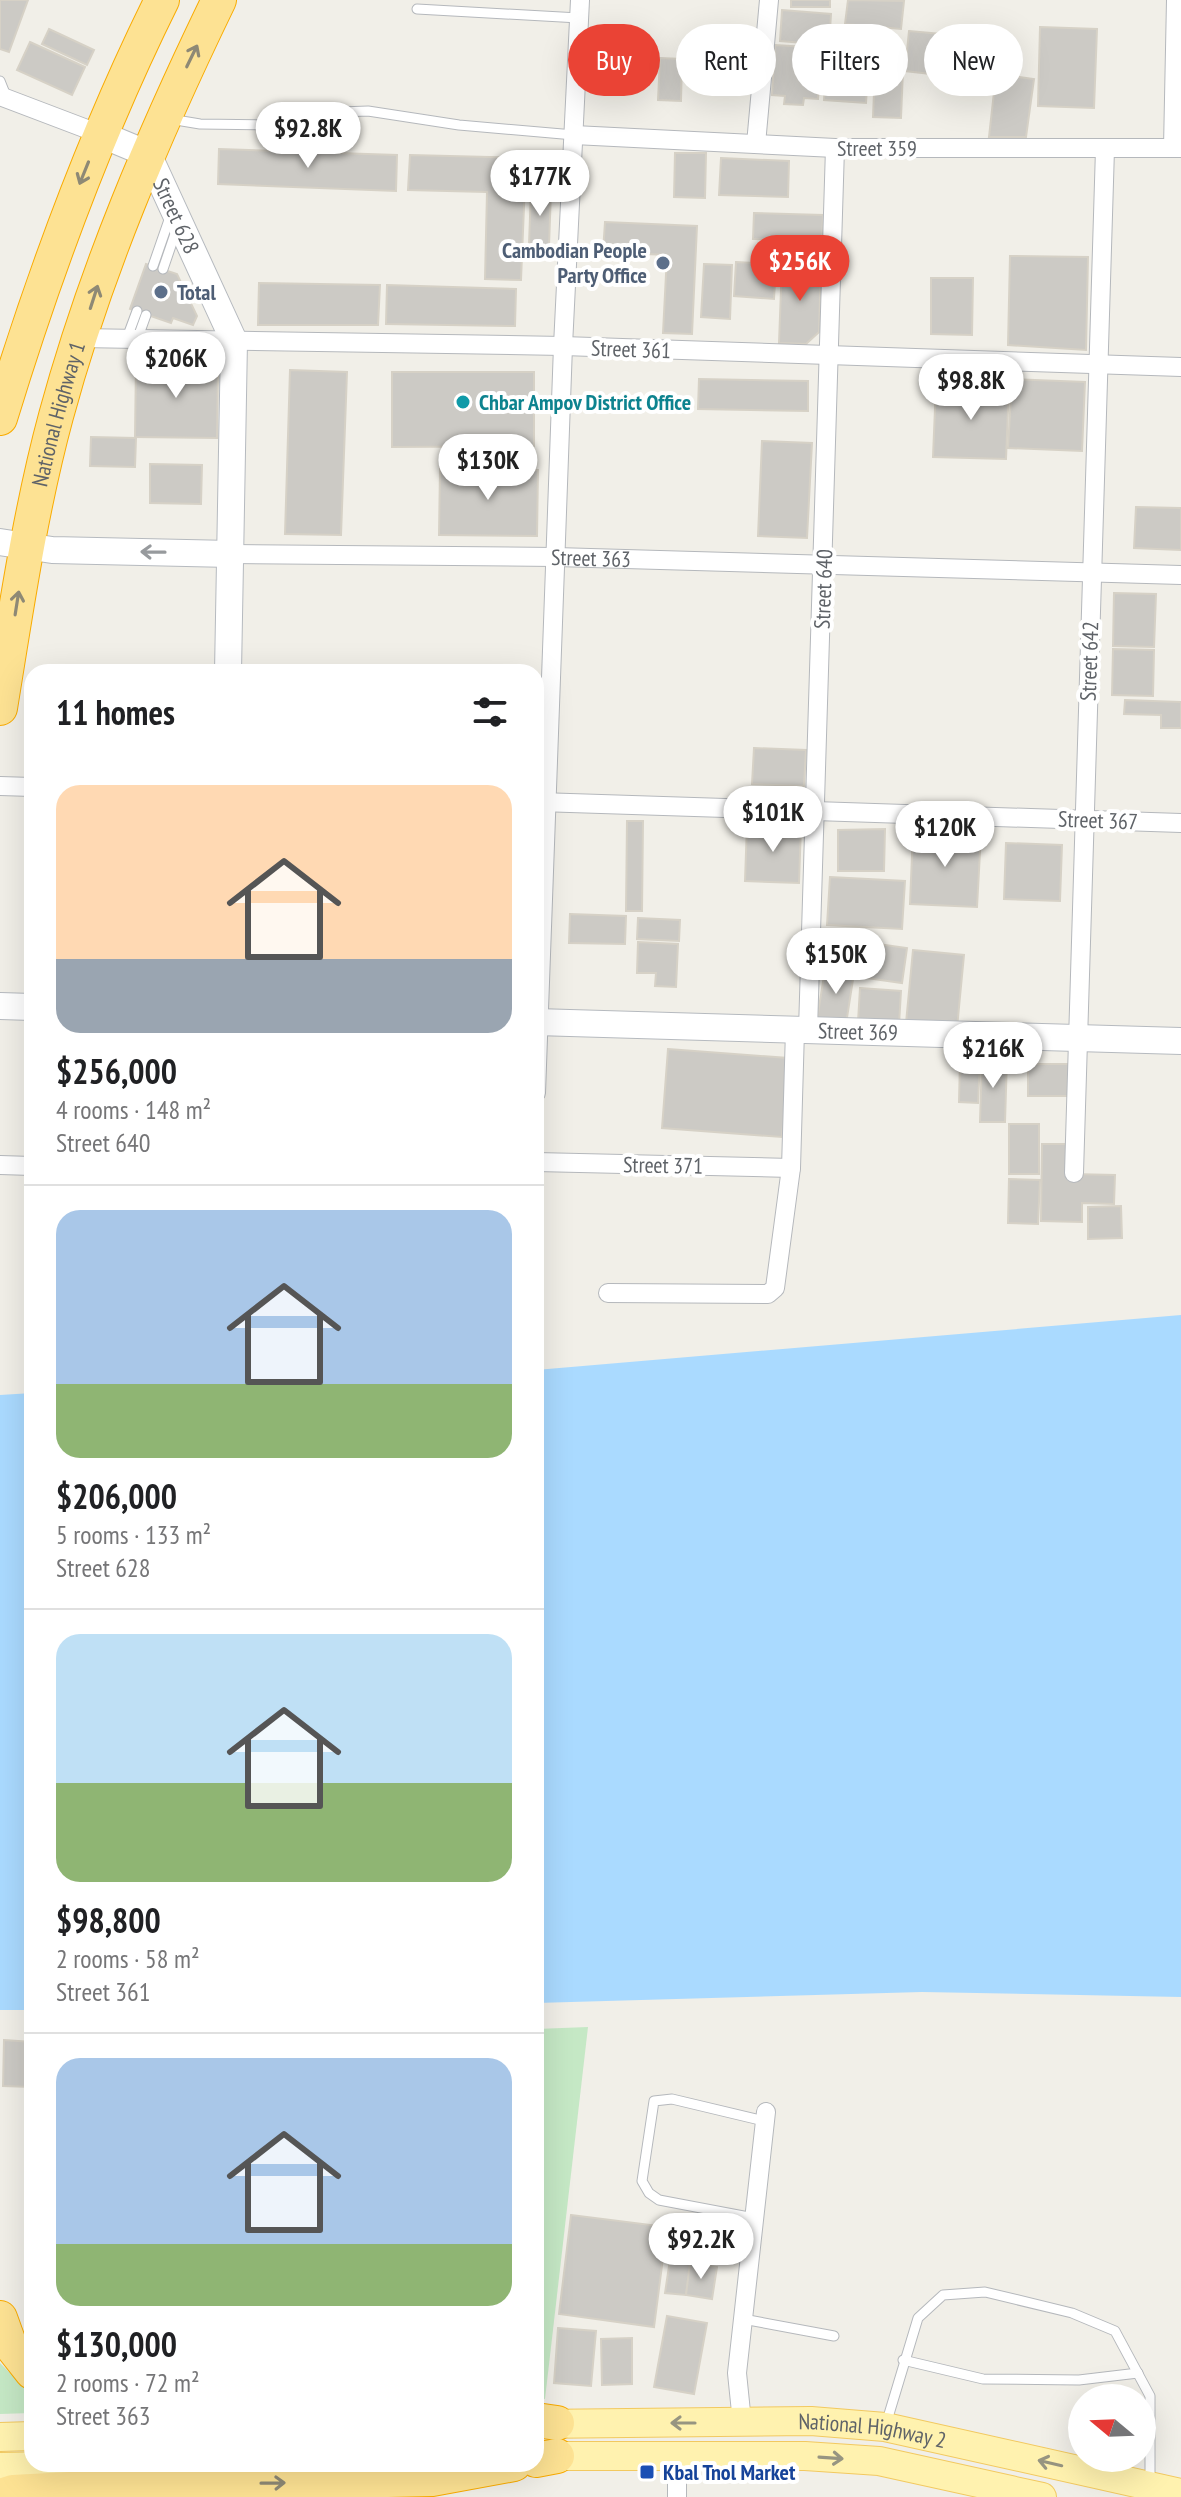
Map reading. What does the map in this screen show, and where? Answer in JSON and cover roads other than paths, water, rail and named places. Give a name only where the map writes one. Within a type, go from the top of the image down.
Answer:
[{"type":"highway","points":[[0,418],[11,343],[100,134],[162,0]]},
{"type":"highway","name":"National Highway 1","points":[[0,708],[13,544],[80,338],[148,154],[219,0]]},
{"type":"highway","points":[[0,2318],[9,2343],[24,2362]]},
{"type":"highway","points":[[7,2488],[128,2482],[401,2484],[470,2472]]},
{"type":"main road","name":"National Highway 2","points":[[544,2440],[742,2422],[811,2421],[885,2427],[1181,2493]]},
{"type":"main road","points":[[0,2437],[24,2436]]},
{"type":"main road","name":"National Highway 2","points":[[544,2440],[677,2458],[805,2456],[879,2461],[952,2482],[1042,2497]]},
{"type":"street","points":[[756,144],[769,0]]},
{"type":"street","points":[[1176,0],[1177,148]]},
{"type":"street","points":[[544,767],[580,9]]},
{"type":"street","name":"Street 628","points":[[2,91],[148,154],[234,341],[228,664]]},
{"type":"street","name":"Street 359","points":[[574,135],[835,148],[1177,148]]},
{"type":"street","name":"Street 640","points":[[608,1293],[768,1294],[778,1280],[791,1168],[817,811],[835,148]]},
{"type":"street","name":"Street 642","points":[[1074,1173],[1105,149]]},
{"type":"street","name":"Street 361","points":[[80,338],[563,346],[1181,367]]},
{"type":"street","name":"Street 363","points":[[13,544],[231,554],[556,557],[1181,575]]},
{"type":"street","points":[[0,786],[24,787]]},
{"type":"street","name":"Street 367","points":[[544,802],[1181,823]]},
{"type":"street","points":[[0,1006],[24,1007]]},
{"type":"street","name":"Street 369","points":[[544,1022],[1181,1041]]},
{"type":"street","name":"Street 371","points":[[544,1162],[791,1168]]},
{"type":"street","points":[[0,1165],[24,1166]]},
{"type":"street","points":[[742,2422],[737,2373],[765,2117]]},
{"type":"street","points":[[677,2458],[677,2497]]},
{"type":"lane","points":[[417,9],[580,9]]},
{"type":"lane","points":[[163,117],[200,124],[268,125],[341,112],[368,111],[459,125],[574,135]]},
{"type":"lane","points":[[177,213],[158,268],[177,213]]},
{"type":"lane","points":[[132,340],[142,313]]},
{"type":"lane","points":[[754,2218],[659,2200],[649,2193],[642,2181],[654,2101],[672,2099],[765,2117]]},
{"type":"lane","points":[[885,2427],[918,2318],[943,2295],[985,2292],[1072,2313],[1115,2331],[1150,2396],[1150,2486]]},
{"type":"lane","points":[[743,2319],[834,2336]]},
{"type":"lane","points":[[903,2360],[983,2379],[1079,2380],[1138,2373]]},
{"type":"water","points":[[1181,1315],[1181,1997],[922,1992],[544,2003],[544,1369]]},
{"type":"water","points":[[24,1394],[24,2010],[0,2010],[0,1395]]},
{"type":"place","name":"Cambodian People Party Office","points":[[663,263]]},
{"type":"place","name":"Total","points":[[161,292]]},
{"type":"place","name":"Chbar Ampov District Office","points":[[463,402]]},
{"type":"place","name":"Kbal Tnol Market","points":[[647,2472]]}]
